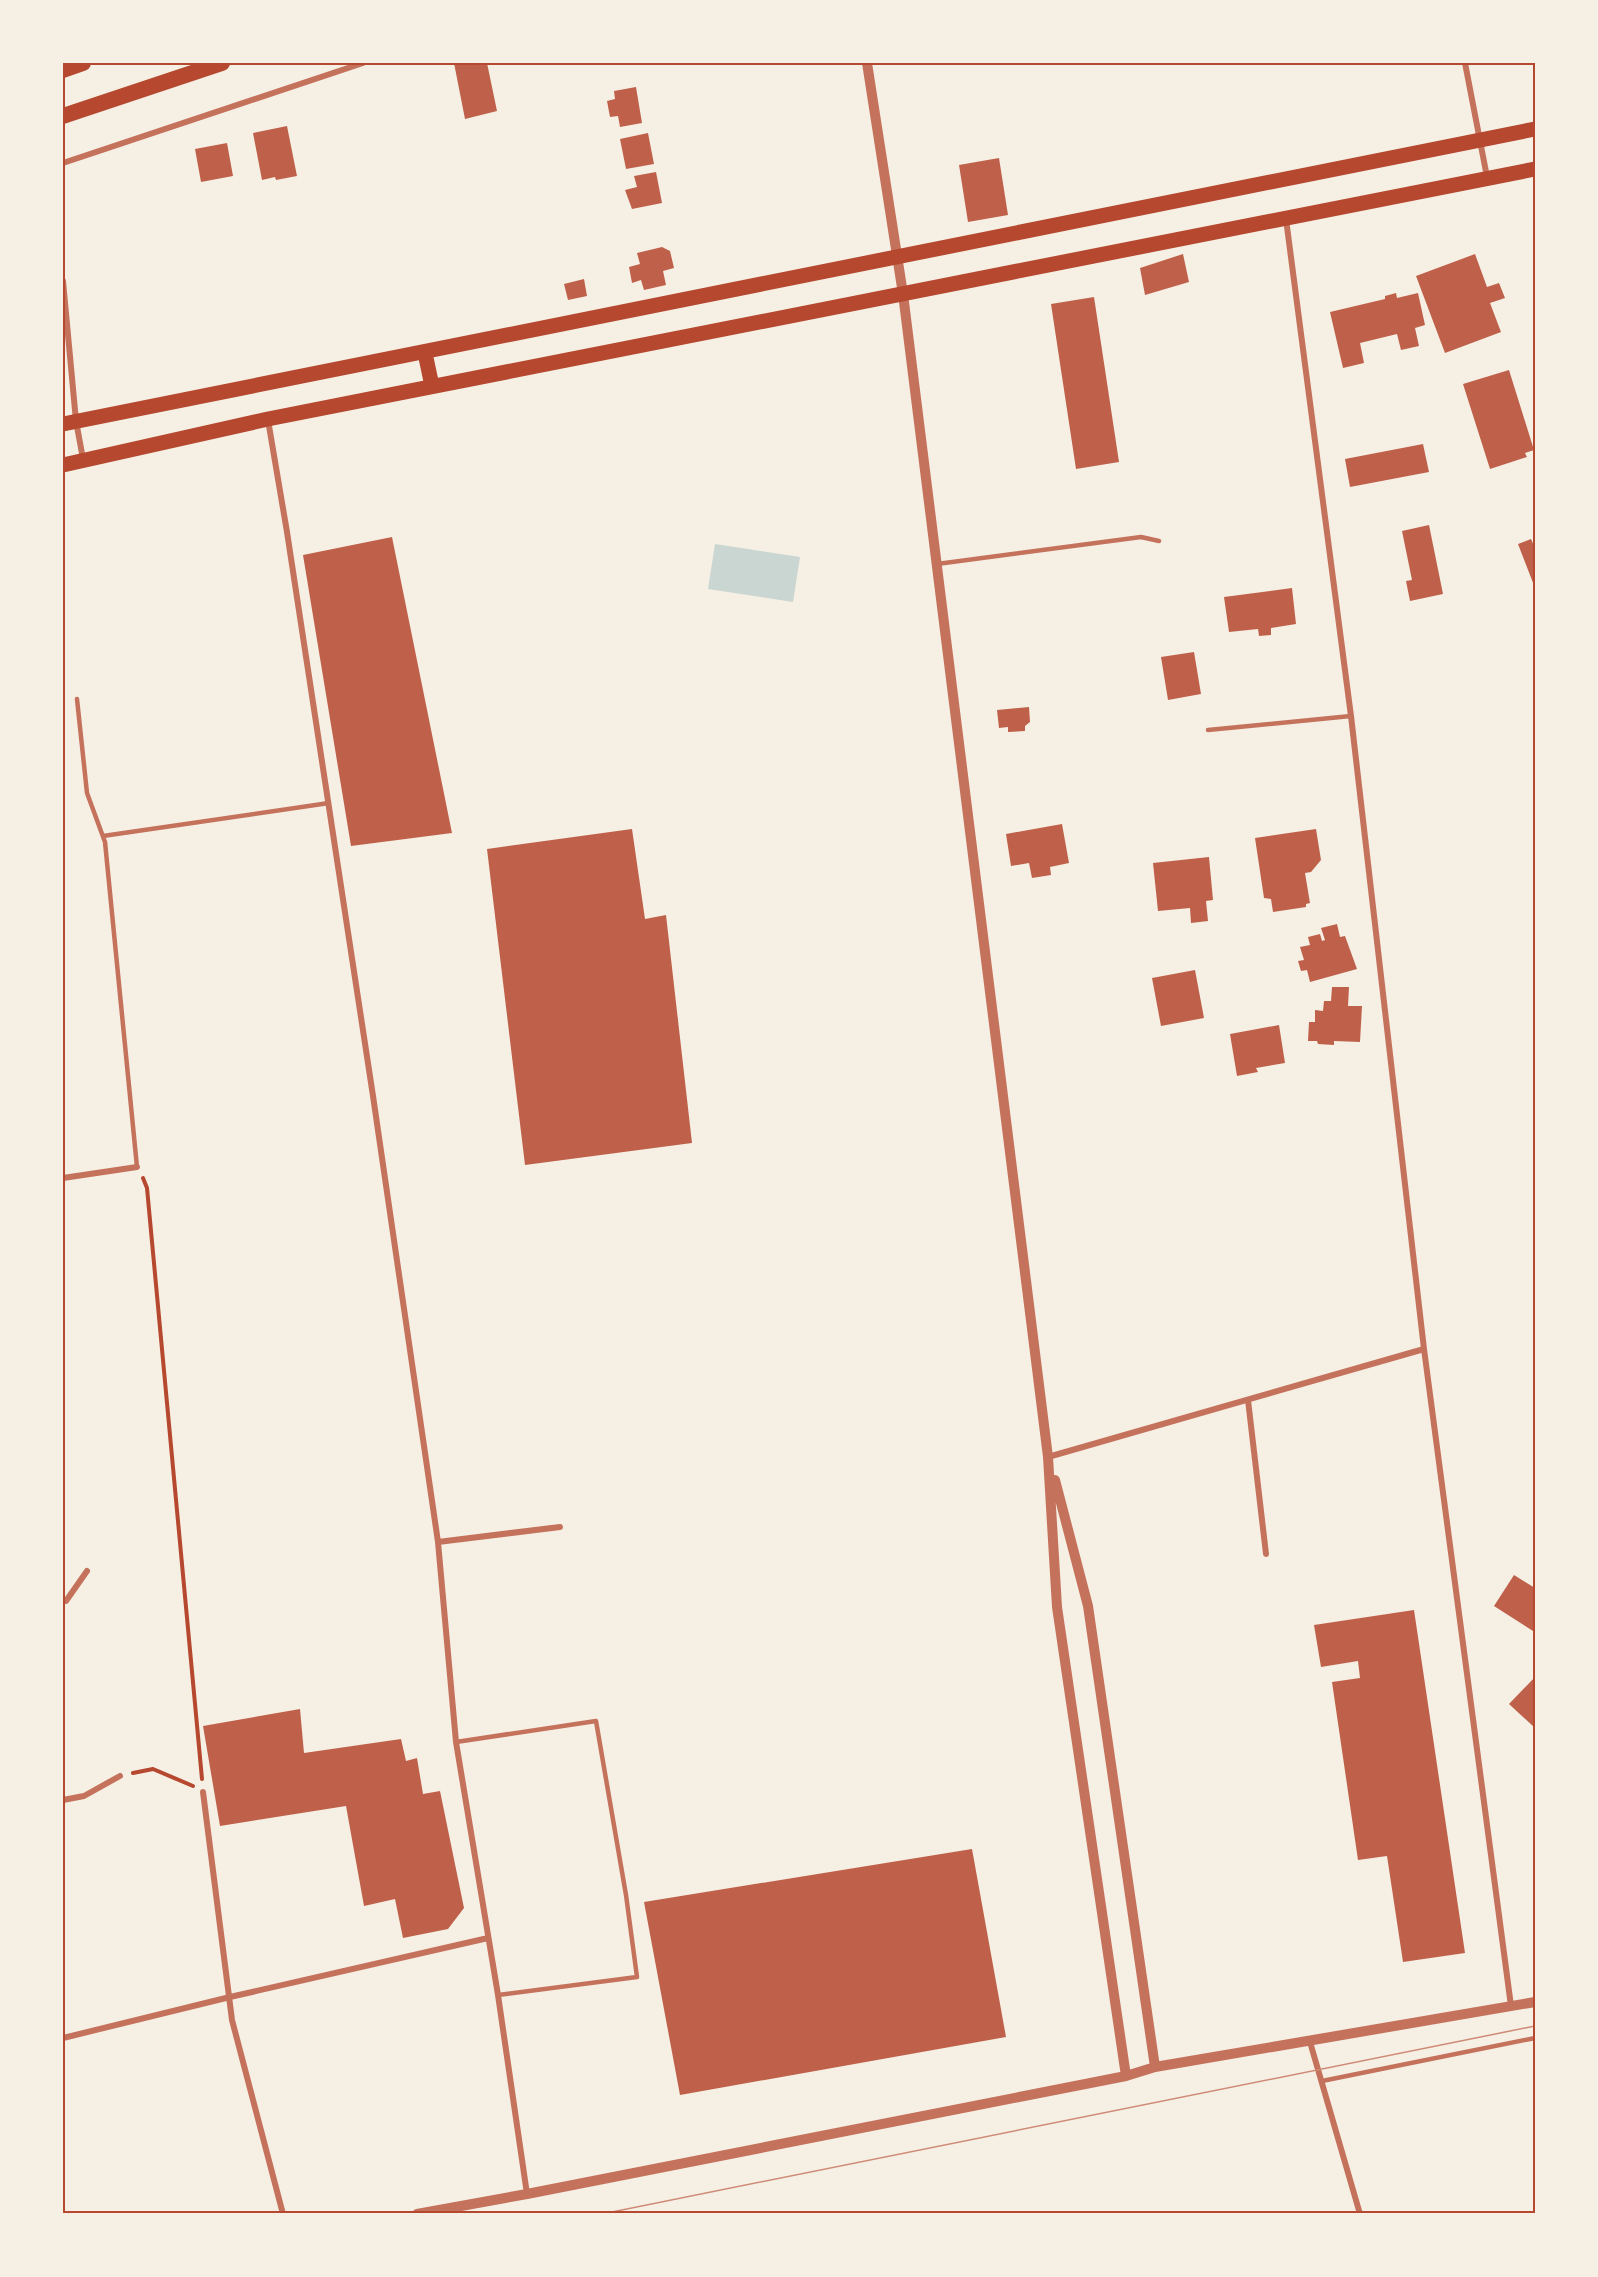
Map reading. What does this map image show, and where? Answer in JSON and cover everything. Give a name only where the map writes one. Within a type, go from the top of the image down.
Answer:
[{"type":"highway","points":[[63,70],[83,63]]},
{"type":"highway","points":[[63,116],[222,63]]},
{"type":"main road","points":[[69,423],[1535,129]]},
{"type":"main road","points":[[63,465],[268,419],[432,386],[1535,169]]},
{"type":"main road","points":[[425,353],[432,386]]},
{"type":"street","points":[[63,163],[363,63]]},
{"type":"street","points":[[867,63],[898,255],[1048,1456],[1057,1607],[1126,2076]]},
{"type":"street","points":[[1466,63],[1487,179]]},
{"type":"street","points":[[1286,219],[1351,716],[1424,1349],[1511,2007]]},
{"type":"street","points":[[63,281],[69,423],[83,460]]},
{"type":"street","points":[[268,419],[329,803],[438,1542],[456,1742],[498,1995],[527,2194]]},
{"type":"street","points":[[63,1178],[138,1167]]},
{"type":"street","points":[[1048,1456],[1424,1349]]},
{"type":"street","points":[[1248,1400],[1266,1554]]},
{"type":"street","points":[[1048,1456],[1088,1606],[1155,2067]]},
{"type":"street","points":[[438,1542],[560,1527]]},
{"type":"street","points":[[63,1601],[66,1601],[87,1571]]},
{"type":"street","points":[[63,1800],[84,1796],[120,1776]]},
{"type":"street","points":[[204,1792],[232,2020],[283,2214]]},
{"type":"street","points":[[63,2038],[488,1938]]},
{"type":"street","points":[[417,2214],[1126,2076],[1155,2067],[1535,2002]]},
{"type":"street","points":[[1310,2042],[1360,2214]]},
{"type":"lane","points":[[937,564],[1141,537],[1159,541]]},
{"type":"lane","points":[[77,699],[87,793],[103,836],[138,1167]]},
{"type":"lane","points":[[1208,730],[1351,716]]},
{"type":"lane","points":[[103,836],[329,803]]},
{"type":"lane","points":[[456,1742],[596,1721],[626,1895],[637,1977],[498,1995]]},
{"type":"lane","points":[[1322,2081],[1535,2038]]},
{"type":"path","points":[[120,1776],[153,1769],[204,1792],[147,1188],[138,1167]]},
{"type":"shaded area","points":[[715,544],[800,557],[793,602],[708,589]]},
{"type":"building","points":[[454,63],[487,63],[497,111],[465,119]]},
{"type":"building","points":[[636,87],[642,123],[620,127],[618,116],[610,117],[607,101],[615,99],[614,91]]},
{"type":"building","points":[[287,126],[297,176],[262,180],[253,133]]},
{"type":"building","points":[[648,133],[654,164],[626,169],[620,139]]},
{"type":"building","points":[[227,143],[233,176],[201,182],[195,149]]},
{"type":"building","points":[[999,158],[1008,215],[968,222],[959,165]]},
{"type":"building","points":[[656,172],[662,203],[632,209],[625,190],[637,187],[634,176]]},
{"type":"building","points":[[662,247],[670,251],[674,268],[663,271],[666,285],[644,290],[641,280],[632,283],[629,267],[640,264],[637,253]]},
{"type":"building","points":[[1183,254],[1189,282],[1145,295],[1140,268]]},
{"type":"building","points":[[1475,254],[1487,287],[1499,283],[1505,298],[1490,303],[1501,332],[1445,353],[1416,276]]},
{"type":"building","points":[[584,279],[587,296],[568,300],[564,284]]},
{"type":"building","points":[[1396,293],[1397,298],[1418,293],[1425,325],[1415,328],[1419,346],[1401,350],[1397,334],[1360,343],[1364,363],[1343,368],[1330,312],[1385,299],[1385,296]]},
{"type":"building","points":[[1094,297],[1119,462],[1076,469],[1051,304]]},
{"type":"building","points":[[1509,370],[1534,450],[1525,453],[1527,457],[1490,469],[1463,384]]},
{"type":"building","points":[[1423,444],[1429,472],[1350,487],[1345,459]]},
{"type":"building","points":[[1429,525],[1443,594],[1410,601],[1406,581],[1412,580],[1402,531]]},
{"type":"building","points":[[392,537],[452,833],[351,846],[303,555]]},
{"type":"building","points":[[1531,539],[1535,548],[1535,588],[1518,544]]},
{"type":"building","points":[[1292,588],[1296,624],[1271,628],[1271,635],[1259,636],[1258,629],[1229,632],[1224,597]]},
{"type":"building","points":[[1194,652],[1201,694],[1168,700],[1161,657]]},
{"type":"building","points":[[1029,707],[1030,722],[1025,726],[1025,731],[1008,732],[1008,727],[999,728],[997,710]]},
{"type":"building","points":[[1062,824],[1069,863],[1050,867],[1051,875],[1032,878],[1029,863],[1011,866],[1006,834]]},
{"type":"building","points":[[632,829],[645,919],[666,915],[692,1143],[525,1165],[487,849]]},
{"type":"building","points":[[1316,829],[1321,860],[1311,872],[1305,873],[1310,903],[1306,904],[1306,907],[1273,912],[1271,899],[1264,898],[1255,838]]},
{"type":"building","points":[[1209,857],[1213,900],[1206,901],[1208,921],[1191,923],[1190,908],[1158,911],[1153,863]]},
{"type":"building","points":[[1337,924],[1340,937],[1345,936],[1357,969],[1310,982],[1307,970],[1301,971],[1298,961],[1304,960],[1300,947],[1310,945],[1308,937],[1320,934],[1322,941],[1325,940],[1321,928]]},
{"type":"building","points":[[1195,970],[1204,1018],[1161,1026],[1152,978]]},
{"type":"building","points":[[1332,987],[1349,987],[1348,1006],[1362,1006],[1360,1042],[1334,1041],[1334,1045],[1308,1041],[1309,1022],[1315,1022],[1315,1010],[1323,1011],[1324,1001],[1331,1001]]},
{"type":"building","points":[[1279,1025],[1285,1063],[1256,1068],[1258,1072],[1237,1076],[1230,1034]]},
{"type":"building","points":[[1514,1575],[1535,1588],[1535,1628],[1533,1631],[1494,1606]]},
{"type":"building","points":[[1414,1610],[1465,1953],[1403,1962],[1387,1856],[1358,1860],[1332,1682],[1360,1678],[1358,1661],[1321,1667],[1314,1625]]},
{"type":"building","points":[[1535,1677],[1535,1728],[1509,1704]]},
{"type":"building","points":[[300,1709],[304,1753],[401,1739],[406,1761],[417,1758],[423,1794],[440,1791],[464,1908],[448,1929],[403,1938],[395,1899],[364,1906],[346,1806],[220,1826],[203,1726]]},
{"type":"building","points":[[972,1849],[1006,2037],[680,2095],[644,1902]]},
{"type":"tram line","points":[[602,2214],[1535,2026]]}]
